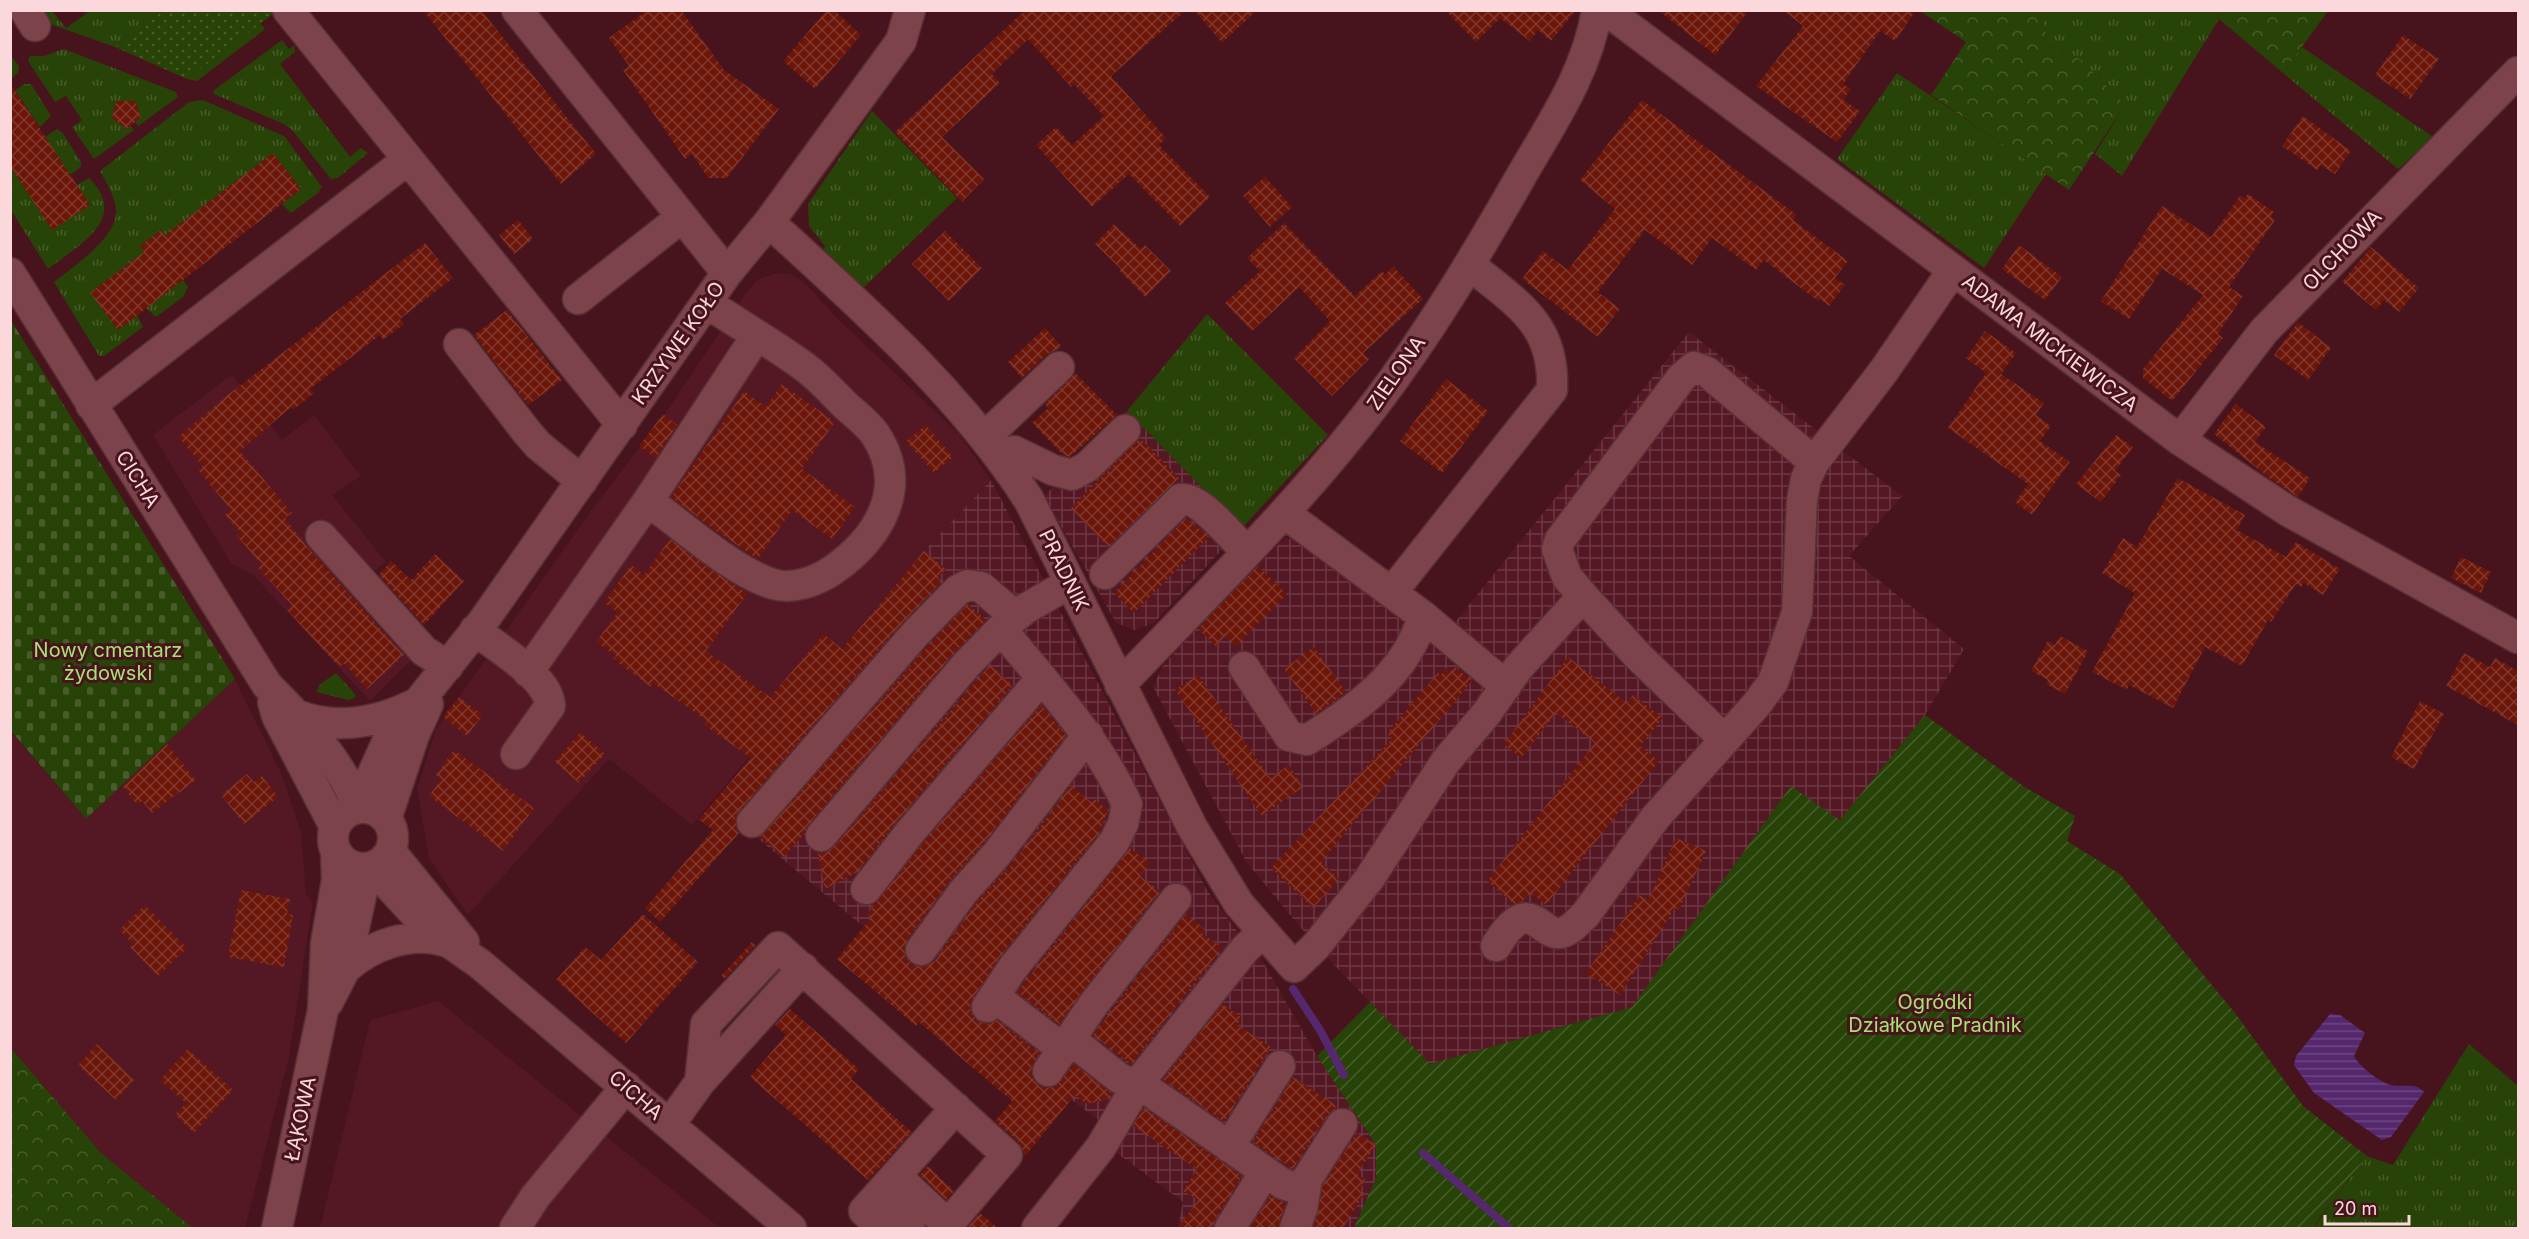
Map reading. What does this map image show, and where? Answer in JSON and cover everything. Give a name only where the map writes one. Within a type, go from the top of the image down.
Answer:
[{"type":"street","points":[[288,10],[622,425]]},
{"type":"street","points":[[517,10],[727,273]]},
{"type":"street","name":"KRZYWE KOŁO","points":[[356,823],[381,753],[413,705],[445,670],[476,630],[727,273],[769,222],[901,41],[910,10]]},
{"type":"street","name":"ZIELONA","points":[[1120,685],[1284,513],[1376,403],[1470,265],[1575,83],[1592,39],[1597,10]]},
{"type":"street","name":"ADAMA MICKIEWICZA","points":[[1606,10],[2180,440],[2298,517],[2518,638]]},
{"type":"street","name":"OLCHOWA","points":[[2180,440],[2265,331],[2355,236],[2518,72]]},
{"type":"street","points":[[91,405],[407,160]]},
{"type":"street","points":[[578,299],[682,217]]},
{"type":"street","name":"PRADNIK","points":[[769,222],[880,324],[970,417],[992,445],[1029,500],[1192,827],[1239,904],[1294,967],[1316,946],[1369,879],[1446,761],[1506,686]]},
{"type":"street","points":[[1392,592],[1552,390],[1553,366],[1542,330],[1512,299],[1470,265]]},
{"type":"street","points":[[1496,946],[1508,928],[1526,918],[1535,919],[1557,933],[1563,933],[1586,914],[1655,818],[1773,682],[1797,612],[1802,500],[1806,479],[1814,462],[1876,382],[1953,270]]},
{"type":"street","name":"CICHA","points":[[10,273],[267,685],[297,715],[335,765],[356,823]]},
{"type":"street","points":[[648,501],[742,570],[775,585],[802,584],[819,579],[846,561],[874,532],[885,510],[890,480],[888,463],[875,434],[804,366],[706,303]]},
{"type":"street","points":[[528,672],[648,501],[757,335]]},
{"type":"street","points":[[459,344],[532,438],[582,481]]},
{"type":"street","points":[[1059,367],[992,445],[1014,451],[1053,470],[1072,475],[1087,467],[1125,430]]},
{"type":"street","points":[[1725,740],[1638,656],[1583,596],[1561,566],[1557,549],[1560,540],[1687,371],[1694,367],[1707,372],[1814,462]]},
{"type":"street","points":[[1105,574],[1181,499],[1187,498],[1198,503],[1247,552]]},
{"type":"street","points":[[1284,513],[1423,616],[1506,686],[1583,596]]},
{"type":"street","points":[[321,536],[424,651],[445,670]]},
{"type":"street","points":[[821,836],[966,665],[1008,622],[1070,583]]},
{"type":"street","points":[[752,822],[916,633],[958,590],[968,585],[981,587],[1008,622],[1042,678],[1068,707],[1088,735],[1127,804],[1123,824],[1114,842],[1012,969],[991,1002],[1061,1054],[1137,1084],[1282,1184],[1305,1191]]},
{"type":"street","points":[[1244,667],[1288,736],[1308,740],[1368,699],[1404,660],[1418,635],[1423,616]]},
{"type":"street","points":[[476,630],[546,688],[550,706],[516,754]]},
{"type":"street","name":"KRZYWE KOŁO","points":[[356,823],[414,735],[445,670]]},
{"type":"street","points":[[866,889],[911,831],[1042,678]]},
{"type":"street","name":"CICHA","points":[[267,685],[277,716],[356,823]]},
{"type":"street","name":"CICHA","points":[[297,715],[329,724],[346,724],[369,720],[413,705]]},
{"type":"street","points":[[921,950],[963,892],[996,855],[1088,735]]},
{"type":"street","points":[[356,823],[346,863],[376,862]]},
{"type":"street","name":"ŁĄKOWA","points":[[277,1228],[323,1010],[326,943],[337,880],[356,823],[393,837],[376,862],[345,969],[323,1010]]},
{"type":"street","name":"CICHA","points":[[376,862],[427,927],[480,964],[791,1228]]},
{"type":"street","name":"CICHA","points":[[376,862],[425,892],[480,964]]},
{"type":"street","points":[[1061,1054],[1093,1005],[1176,899]]},
{"type":"street","points":[[1037,1228],[1101,1147],[1137,1084],[1245,949],[1262,933]]},
{"type":"street","name":"CICHA","points":[[345,969],[368,950],[389,943],[430,938],[447,942]]},
{"type":"street","points":[[669,1124],[700,1083],[803,968],[1007,1155],[946,1227],[896,1176]]},
{"type":"street","points":[[1229,1147],[1280,1066]]},
{"type":"street","points":[[515,1228],[535,1197],[626,1087]]},
{"type":"street","points":[[883,1228],[864,1211],[956,1108]]},
{"type":"street","points":[[1295,1228],[1307,1179],[1342,1124]]},
{"type":"street","points":[[1230,1228],[1265,1172]]},
{"type":"street","points":[[876,1198],[910,1228]]},
{"type":"shaded area","points":[[774,274],[791,274],[806,284],[836,317],[959,434],[991,480],[924,551],[692,825],[609,759],[468,915],[429,859],[417,789],[436,729],[596,504],[658,424],[746,293],[758,279]]},
{"type":"shaded area","points":[[1689,332],[1902,496],[1849,556],[1964,649],[1925,715],[1840,821],[1790,787],[1633,1007],[1430,1064],[1316,946],[1247,863],[1153,687],[1162,667],[1193,632],[1285,538],[1301,541],[1435,647]]},
{"type":"shaded area","points":[[232,374],[282,440],[314,415],[361,476],[332,495],[386,562],[369,575],[415,656],[370,701],[254,576],[231,563],[153,435]]},
{"type":"shaded area","points":[[1127,411],[1242,528],[1154,623],[1135,630],[1116,623],[1044,496]]},
{"type":"shaded area","points":[[991,480],[1207,890],[1239,934],[1258,953],[1317,1056],[1376,1145],[1376,1178],[1354,1228],[1189,1228],[1178,1225],[1183,1202],[1114,1151],[1122,1138],[1065,1095],[714,802],[924,551]]},
{"type":"shaded area","points":[[235,679],[282,775],[301,832],[306,894],[313,902],[289,1057],[245,1228],[193,1228],[101,1153],[11,1048],[10,731],[86,819]]},
{"type":"shaded area","points":[[438,1001],[720,1228],[320,1228],[370,1020]]},
{"type":"shaded area","points":[[2330,1014],[2340,1015],[2365,1033],[2354,1056],[2369,1072],[2388,1084],[2412,1086],[2424,1092],[2391,1137],[2382,1140],[2314,1093],[2294,1065],[2296,1056]]},
{"type":"green space","points":[[2220,10],[2328,11],[2283,73],[2219,19]]},
{"type":"green space","points":[[38,11],[52,11],[66,28],[90,11],[163,11],[115,47],[47,23]]},
{"type":"green space","points":[[163,11],[270,11],[273,14],[187,79],[115,47]]},
{"type":"green space","points":[[1920,11],[2040,11],[2048,44],[2081,60],[2125,105],[2069,190],[1931,95],[1966,42]]},
{"type":"green space","points":[[2040,11],[2220,11],[2219,19],[2122,176],[2095,154],[2125,105],[2081,60],[2048,44]]},
{"type":"green space","points":[[260,23],[265,29],[197,81],[187,79]]},
{"type":"green space","points":[[282,40],[289,49],[295,45],[295,52],[280,64],[350,157],[361,148],[368,153],[338,178],[331,179],[292,130],[284,124],[214,94],[213,91]]},
{"type":"green space","points":[[2302,47],[2433,137],[2398,169],[2283,73]]},
{"type":"green space","points":[[64,49],[176,92],[178,97],[138,126],[135,122],[141,117],[135,101],[116,101],[112,118],[127,129],[131,126],[134,130],[94,159],[72,127],[82,120],[66,96],[55,102],[28,61],[30,56],[44,56]]},
{"type":"green space","points":[[11,56],[19,66],[18,73],[11,79]]},
{"type":"green space","points":[[1897,73],[2046,174],[1984,268],[1837,159]]},
{"type":"green space","points":[[25,84],[31,84],[51,116],[40,127],[15,90]]},
{"type":"green space","points":[[203,100],[284,136],[322,187],[318,193],[291,213],[282,204],[301,189],[273,153],[164,236],[160,231],[140,246],[144,252],[90,293],[137,315],[143,327],[104,356],[99,356],[54,282],[103,240],[115,220],[114,200],[100,171],[189,102]]},
{"type":"green space","points":[[872,111],[957,198],[863,288],[822,253],[825,246],[809,226],[808,204]]},
{"type":"green space","points":[[57,129],[62,132],[81,162],[81,167],[70,175],[45,137]]},
{"type":"green space","points":[[10,166],[90,205],[77,185],[89,178],[100,193],[104,206],[102,219],[95,230],[73,251],[48,269],[11,210]]},
{"type":"green space","points":[[183,280],[188,287],[183,297],[156,317],[146,308]]},
{"type":"green space","points":[[1207,314],[1328,435],[1242,528],[1127,411]]},
{"type":"green space","name":"Nowy cmentarz żydowski","points":[[10,319],[235,679],[86,819],[11,731]]},
{"type":"green space","points":[[336,673],[356,697],[349,700],[317,692],[319,685]]},
{"type":"green space","name":"Ogródki Działkowe Pradnik","points":[[1925,715],[2023,786],[2075,816],[2067,841],[2120,874],[2235,1013],[2303,1106],[2367,1156],[2312,1228],[1354,1228],[1376,1178],[1376,1145],[1317,1056],[1370,1002],[1430,1064],[1632,1007],[1791,786],[1840,820]]},
{"type":"green space","points":[[2469,1044],[2518,1086],[2518,1228],[2313,1228],[2367,1156],[2393,1165]]},
{"type":"green space","points":[[11,1048],[101,1153],[193,1228],[11,1228]]},
{"type":"building","points":[[423,10],[481,10],[596,154],[561,184]]},
{"type":"building","points":[[647,10],[681,10],[724,70],[779,109],[727,178],[708,178],[692,154],[685,159],[623,70],[629,66],[609,38]]},
{"type":"building","points":[[827,10],[834,10],[861,35],[815,89],[783,61]]},
{"type":"building","points":[[1025,10],[1186,10],[1111,76],[1166,138],[1159,145],[1210,197],[1180,226],[1129,174],[1092,207],[1036,145],[1056,127],[1072,145],[1104,116],[1074,84],[1071,87],[1028,39],[992,74],[1000,83],[942,137],[984,179],[962,202],[895,132]]},
{"type":"building","points":[[1194,10],[1257,10],[1222,43]]},
{"type":"building","points":[[1445,10],[1576,10],[1551,41],[1538,30],[1530,41],[1500,18],[1476,42]]},
{"type":"building","points":[[1658,10],[1749,10],[1715,55]]},
{"type":"building","points":[[1783,10],[1916,10],[1895,41],[1880,31],[1843,84],[1851,89],[1843,100],[1860,111],[1837,142],[1756,86],[1803,26]]},
{"type":"building","points":[[2403,35],[2439,59],[2410,99],[2375,75]]},
{"type":"building","points":[[10,83],[90,205],[52,230],[10,166]]},
{"type":"building","points":[[1642,100],[1797,215],[1793,220],[1848,261],[1835,278],[1845,285],[1829,306],[1820,299],[1818,301],[1764,260],[1756,270],[1712,238],[1692,265],[1645,230],[1598,292],[1620,309],[1598,337],[1522,279],[1543,251],[1568,270],[1615,209],[1580,180]]},
{"type":"building","points":[[116,101],[135,101],[141,117],[127,129],[112,118]]},
{"type":"building","points":[[2303,116],[2351,151],[2335,174],[2321,165],[2317,170],[2282,146]]},
{"type":"building","points":[[273,153],[301,189],[118,330],[90,293],[144,252],[140,246],[161,230],[164,236]]},
{"type":"building","points":[[1265,177],[1292,207],[1270,227],[1243,196]]},
{"type":"building","points":[[2248,194],[2274,212],[2271,217],[2275,220],[2229,287],[2243,296],[2218,334],[2223,338],[2172,401],[2143,378],[2143,369],[2203,295],[2162,269],[2129,319],[2101,301],[2162,206],[2211,237],[2240,196],[2244,198]]},
{"type":"building","points":[[518,220],[533,239],[514,254],[499,235]]},
{"type":"building","points":[[1284,223],[1355,296],[1382,271],[1385,275],[1393,266],[1423,299],[1363,353],[1369,359],[1332,396],[1294,358],[1330,321],[1299,287],[1252,331],[1225,303],[1260,271],[1247,258]]},
{"type":"building","points":[[1114,224],[1141,249],[1145,245],[1171,271],[1145,297],[1095,244]]},
{"type":"building","points":[[945,231],[982,268],[949,301],[912,264]]},
{"type":"building","points":[[425,243],[453,278],[400,319],[404,324],[383,340],[380,335],[310,389],[314,393],[293,410],[291,407],[240,451],[292,513],[285,518],[308,548],[404,655],[367,689],[344,663],[339,667],[287,610],[292,605],[258,568],[262,565],[236,535],[240,532],[225,515],[231,510],[198,470],[203,466],[178,437],[225,397]]},
{"type":"building","points":[[2019,245],[2062,277],[2045,300],[2002,269]]},
{"type":"building","points":[[2371,247],[2419,288],[2399,312],[2384,300],[2376,310],[2342,282]]},
{"type":"building","points":[[507,310],[562,380],[528,405],[474,335]]},
{"type":"building","points":[[2298,322],[2331,348],[2308,380],[2274,355]]},
{"type":"building","points":[[1045,328],[1062,347],[1047,354],[1022,378],[1008,362]]},
{"type":"building","points":[[1985,331],[2016,353],[2001,374],[2044,403],[2036,415],[2051,426],[2040,441],[2070,462],[2032,515],[2015,502],[2028,484],[1948,428],[1986,373],[1966,358]]},
{"type":"building","points":[[1075,373],[1117,415],[1070,457],[1063,455],[1032,423],[1048,408],[1045,404]]},
{"type":"building","points":[[1446,379],[1488,411],[1442,473],[1400,441]]},
{"type":"building","points":[[782,384],[835,422],[802,469],[855,507],[832,539],[792,510],[758,559],[671,497],[744,391],[766,407]]},
{"type":"building","points":[[2236,404],[2266,427],[2255,442],[2310,478],[2298,497],[2268,477],[2214,434]]},
{"type":"building","points":[[663,414],[677,425],[656,458],[639,446]]},
{"type":"building","points":[[926,425],[953,457],[934,473],[906,441]]},
{"type":"building","points":[[2116,435],[2133,447],[2115,471],[2121,475],[2101,502],[2076,484]]},
{"type":"building","points":[[1140,438],[1179,478],[1108,547],[1071,508]]},
{"type":"building","points":[[2178,478],[2245,515],[2237,530],[2286,557],[2296,542],[2340,569],[2323,595],[2304,583],[2301,587],[2296,584],[2271,622],[2268,620],[2242,666],[2205,647],[2173,708],[2129,685],[2127,690],[2092,672],[2135,593],[2102,573],[2123,538],[2137,547]]},
{"type":"building","points":[[1186,518],[1209,537],[1134,613],[1114,593]]},
{"type":"building","points":[[670,539],[747,594],[706,651],[770,697],[824,634],[842,649],[924,551],[946,569],[938,578],[942,581],[903,622],[739,811],[735,819],[739,833],[660,922],[645,908],[713,830],[699,819],[751,758],[704,725],[707,721],[653,683],[651,687],[613,659],[616,656],[596,642],[618,612],[604,603],[631,565],[644,575]]},
{"type":"building","points":[[435,554],[464,581],[424,625],[379,575],[391,561],[411,580]]},
{"type":"building","points":[[2461,557],[2491,572],[2481,593],[2451,578]]},
{"type":"building","points":[[1258,566],[1287,594],[1236,646],[1225,636],[1216,646],[1198,629]]},
{"type":"building","points":[[968,604],[986,620],[953,654],[808,825],[804,834],[784,857],[760,837]]},
{"type":"building","points":[[2060,636],[2088,651],[2065,694],[2046,684],[2048,680],[2031,671],[2048,641],[2055,645]]},
{"type":"building","points":[[1314,647],[1346,692],[1316,714],[1284,669]]},
{"type":"building","points":[[2464,653],[2490,667],[2495,658],[2518,671],[2518,725],[2446,686]]},
{"type":"building","points":[[1568,657],[1627,703],[1633,695],[1663,718],[1640,746],[1659,761],[1546,905],[1530,892],[1522,902],[1514,904],[1487,881],[1595,743],[1556,713],[1521,758],[1504,744]]},
{"type":"building","points":[[990,665],[1013,685],[898,820],[857,872],[825,889],[818,853],[827,852],[834,847]]},
{"type":"building","points":[[1455,667],[1472,681],[1321,862],[1339,879],[1313,908],[1271,868],[1392,739],[1387,733],[1438,673],[1441,675],[1446,668],[1450,672]]},
{"type":"building","points":[[1198,675],[1270,778],[1289,765],[1303,787],[1262,816],[1175,690]]},
{"type":"building","points":[[459,697],[483,715],[467,736],[443,717]]},
{"type":"building","points":[[2420,701],[2444,714],[2414,769],[2391,757]]},
{"type":"building","points":[[1041,705],[1066,736],[983,844],[949,882],[907,940],[904,949],[910,964],[919,967],[927,966],[935,961],[976,903],[1010,866],[1071,786],[1091,802],[1093,798],[1108,810],[1099,833],[999,958],[970,1005],[971,1014],[977,1021],[987,1024],[997,1020],[1039,1053],[1031,1070],[1033,1079],[1039,1086],[1047,1088],[1056,1086],[1074,1064],[1112,1094],[1109,1099],[1087,1104],[1075,1095],[1025,1156],[1019,1142],[995,1121],[1012,1101],[919,1022],[916,1026],[837,959],[871,918],[867,914],[924,842]]},
{"type":"building","points":[[580,732],[605,754],[579,783],[555,762]]},
{"type":"building","points":[[167,744],[196,780],[152,813],[142,801],[137,805],[123,787]]},
{"type":"building","points":[[454,750],[534,808],[503,851],[429,796],[441,779],[436,775]]},
{"type":"building","points":[[247,774],[254,782],[262,776],[278,797],[244,824],[221,795]]},
{"type":"building","points":[[1676,838],[1706,851],[1679,910],[1675,908],[1620,995],[1586,973],[1640,895],[1648,901]]},
{"type":"building","points":[[1130,848],[1150,863],[1140,876],[1160,891],[1059,1024],[1017,992]]},
{"type":"building","points":[[241,890],[290,899],[287,914],[293,915],[284,967],[228,957]]},
{"type":"building","points":[[145,905],[187,948],[158,976],[130,947],[133,944],[119,930]]},
{"type":"building","points":[[643,914],[698,962],[626,1043],[556,980],[585,947],[601,960]]},
{"type":"building","points":[[1186,914],[1205,929],[1202,933],[1222,948],[1131,1064],[1093,1035]]},
{"type":"building","points":[[752,942],[756,945],[724,979],[721,976]]},
{"type":"building","points":[[1223,1004],[1242,1018],[1237,1025],[1271,1047],[1224,1122],[1163,1079]]},
{"type":"building","points":[[790,1009],[859,1069],[851,1079],[912,1132],[868,1180],[750,1077],[786,1035],[775,1025]]},
{"type":"building","points":[[97,1044],[134,1080],[116,1100],[78,1065]]},
{"type":"building","points":[[188,1049],[233,1090],[194,1133],[175,1115],[186,1103],[160,1080]]},
{"type":"building","points":[[1293,1077],[1337,1106],[1327,1115],[1293,1169],[1253,1142]]},
{"type":"building","points":[[1144,1108],[1242,1176],[1215,1219],[1213,1228],[1178,1228],[1198,1200],[1183,1191],[1197,1169],[1133,1126]]},
{"type":"building","points":[[1357,1133],[1376,1145],[1357,1174],[1365,1179],[1360,1191],[1365,1193],[1343,1228],[1313,1228],[1323,1185]]},
{"type":"building","points":[[928,1166],[954,1191],[946,1200],[920,1175]]},
{"type":"building","points":[[1270,1196],[1286,1203],[1278,1228],[1250,1228]]},
{"type":"building","points":[[980,1213],[998,1228],[967,1228]]},
{"type":"waterway","points":[[1293,989],[1320,1030],[1344,1075]]},
{"type":"waterway","points":[[1423,1153],[1509,1228]]}]
